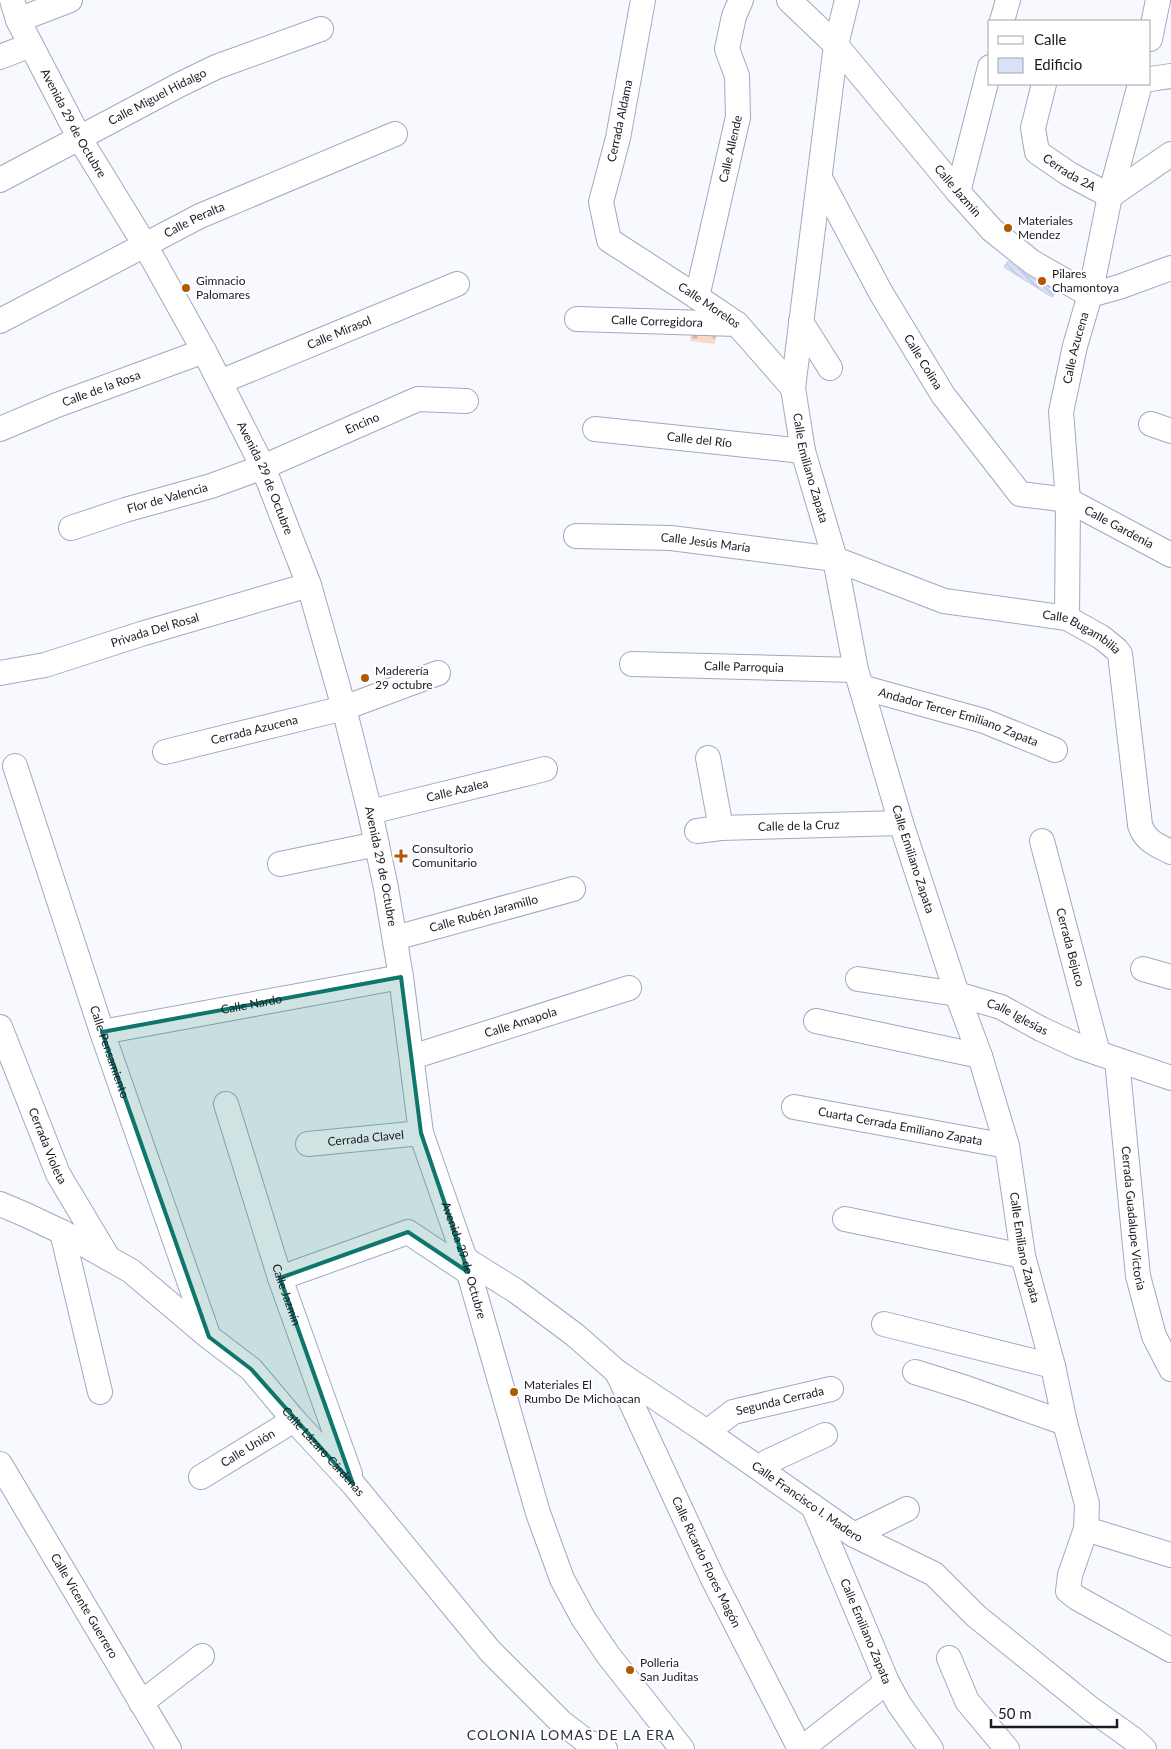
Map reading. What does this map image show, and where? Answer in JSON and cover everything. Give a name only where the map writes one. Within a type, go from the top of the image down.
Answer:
[{"type":"street","points":[[15,10],[70,0]]},
{"type":"street","name":"Cerrada Aldama","points":[[609,240],[601,202],[618,138],[643,0]]},
{"type":"street","name":"Calle Allende","points":[[697,297],[738,118],[738,76],[727,49],[732,25],[741,0]]},
{"type":"street","name":"Calle Jazmín","points":[[789,0],[836,45],[992,230],[1032,262],[1090,295]]},
{"type":"street","name":"Calle Emiliano Zapata","points":[[847,0],[836,45],[793,388],[803,451],[835,559],[859,679],[902,823],[957,994],[980,1056],[1007,1146],[1023,1256],[1054,1366],[1065,1422],[1087,1504],[1086,1529],[1070,1575],[1068,1591],[1077,1598],[1171,1650]]},
{"type":"street","points":[[1002,20],[1008,0]]},
{"type":"street","points":[[1151,34],[1158,0]]},
{"type":"street","name":"Avenida 29 de Octubre","points":[[15,10],[80,139],[145,245],[220,382],[263,467],[309,585],[344,708],[377,844],[401,977],[421,1133],[467,1265],[538,1512],[562,1579],[583,1618],[608,1655],[682,1749]]},
{"type":"street","name":"Calle Miguel Hidalgo","points":[[0,180],[216,67],[321,28]]},
{"type":"street","points":[[0,57],[31,45]]},
{"type":"street","points":[[958,192],[988,75]]},
{"type":"street","points":[[1151,79],[1171,76]]},
{"type":"street","name":"Cerrada 2A","points":[[1044,85],[1033,128],[1037,152],[1069,174],[1110,196]]},
{"type":"street","name":"Calle Azucena","points":[[1067,618],[1068,500],[1061,412],[1075,346],[1090,295],[1110,196],[1140,85]]},
{"type":"street","name":"Calle Peralta","points":[[0,322],[200,216],[395,134]]},
{"type":"street","points":[[1110,196],[1171,154]]},
{"type":"street","name":"Calle Colina","points":[[820,178],[881,293],[949,403],[1020,494],[1068,500]]},
{"type":"street","name":"Calle Morelos","points":[[609,240],[737,324],[793,388]]},
{"type":"street","points":[[1090,295],[1119,287],[1171,268]]},
{"type":"street","name":"Calle Mirasol","points":[[220,382],[457,284]]},
{"type":"street","name":"Calle Corregidora","points":[[577,319],[737,324]]},
{"type":"street","points":[[801,322],[830,368]]},
{"type":"street","name":"Calle de la Rosa","points":[[0,429],[57,405],[204,351]]},
{"type":"street","name":"Encino","points":[[263,467],[418,399],[466,401]]},
{"type":"street","name":"Calle del Río","points":[[595,429],[803,451]]},
{"type":"street","name":"Flor de Valencia","points":[[71,528],[125,510],[211,486],[263,467]]},
{"type":"street","name":"Calle Gardenia","points":[[1068,500],[1171,555]]},
{"type":"street","name":"Calle Jesús María","points":[[576,536],[671,538],[835,559]]},
{"type":"street","name":"Calle Bugambilia","points":[[835,559],[944,601],[1067,618],[1101,637],[1116,649],[1120,654],[1140,825],[1143,835],[1171,852]]},
{"type":"street","name":"Privada Del Rosal","points":[[0,673],[44,664],[309,585]]},
{"type":"street","name":"Calle Parroquia","points":[[632,664],[859,679]]},
{"type":"street","name":"Cerrada Azucena","points":[[165,752],[344,708],[438,674]]},
{"type":"street","name":"Andador Tercer Emiliano Zapata","points":[[859,679],[984,721],[1055,750]]},
{"type":"street","points":[[708,758],[721,828]]},
{"type":"street","name":"Calle Pensamiento","points":[[15,766],[102,1032],[209,1337]]},
{"type":"street","name":"Calle Azalea","points":[[370,812],[545,769]]},
{"type":"street","name":"Calle de la Cruz","points":[[697,831],[721,828],[902,823]]},
{"type":"street","name":"Cerrada Bejuco","points":[[1042,840],[1108,1056]]},
{"type":"street","points":[[280,864],[377,844]]},
{"type":"street","name":"Calle Rubén Jaramillo","points":[[395,938],[572,889]]},
{"type":"street","points":[[1143,969],[1171,977]]},
{"type":"street","name":"Calle Nardo","points":[[102,1032],[401,977]]},
{"type":"street","name":"Calle Iglesias","points":[[858,979],[957,994],[1001,1007],[1041,1029],[1080,1047],[1171,1078]]},
{"type":"street","name":"Calle Amapola","points":[[412,1057],[628,988]]},
{"type":"street","points":[[816,1022],[980,1056]]},
{"type":"street","name":"Cerrada Violeta","points":[[0,1027],[58,1174],[108,1258]]},
{"type":"street","name":"Cerrada Guadalupe Victoria","points":[[1108,1056],[1138,1276],[1154,1336],[1171,1369]]},
{"type":"street","name":"Calle Jazmín","points":[[226,1104],[280,1278],[353,1484]]},
{"type":"street","name":"Cuarta Cerrada Emiliano Zapata","points":[[794,1107],[1007,1146]]},
{"type":"street","name":"Cerrada Clavel","points":[[308,1144],[421,1133]]},
{"type":"street","name":"Calle Lázaro Cárdenas","points":[[0,1204],[62,1232],[131,1271],[209,1337],[251,1369],[294,1420],[353,1484],[490,1651],[560,1722],[586,1742],[605,1749]]},
{"type":"street","points":[[845,1219],[1023,1256]]},
{"type":"street","points":[[62,1232],[100,1392]]},
{"type":"street","name":"Calle Francisco I. Madero","points":[[280,1278],[408,1232],[516,1291],[574,1335],[617,1372],[707,1432],[854,1535],[934,1574],[976,1616],[1091,1709],[1144,1749]]},
{"type":"street","points":[[884,1324],[1054,1366]]},
{"type":"street","name":"Calle Ricardo Flores Magón","points":[[617,1372],[713,1579],[801,1749]]},
{"type":"street","points":[[915,1372],[1065,1422]]},
{"type":"street","name":"Segunda Cerrada","points":[[707,1432],[733,1412],[831,1389]]},
{"type":"street","name":"Calle Unión","points":[[201,1477],[294,1420]]},
{"type":"street","points":[[763,1471],[768,1462],[825,1435]]},
{"type":"street","name":"Calle Vicente Guerrero","points":[[0,1464],[169,1749]]},
{"type":"street","name":"Calle Emiliano Zapata","points":[[813,1506],[887,1682],[931,1749]]},
{"type":"street","points":[[854,1535],[907,1509]]},
{"type":"street","points":[[1086,1529],[1171,1556]]},
{"type":"street","points":[[142,1703],[202,1656]]},
{"type":"street","points":[[949,1658],[967,1701],[1007,1749]]},
{"type":"street","points":[[801,1749],[887,1682]]},
{"type":"highlighted area","points":[[401,977],[421,1133],[468,1272],[408,1232],[280,1278],[353,1484],[251,1369],[209,1337],[102,1032]]},
{"type":"green space","points":[[691,325],[717,327],[715,344],[690,341]]},
{"type":"building","points":[[1008,261],[1025,274],[1056,291],[1052,297],[1004,267]]},
{"type":"place","name":"Materiales Mendez","points":[[1008,228]]},
{"type":"place","name":"Pilares Chamontoya","points":[[1042,281]]},
{"type":"place","name":"Gimnacio Palomares","points":[[186,288]]},
{"type":"place","name":"Maderería 29 octubre","points":[[365,678]]},
{"type":"place","name":"Consultorio Comunitario","points":[[401,856]]},
{"type":"place","name":"Materiales El Rumbo De Michoacan","points":[[514,1392]]},
{"type":"place","name":"Polleria San Juditas","points":[[630,1670]]},
{"type":"district","name":"COLONIA LOMAS DE LA ERA","points":[[571,1735]]}]
